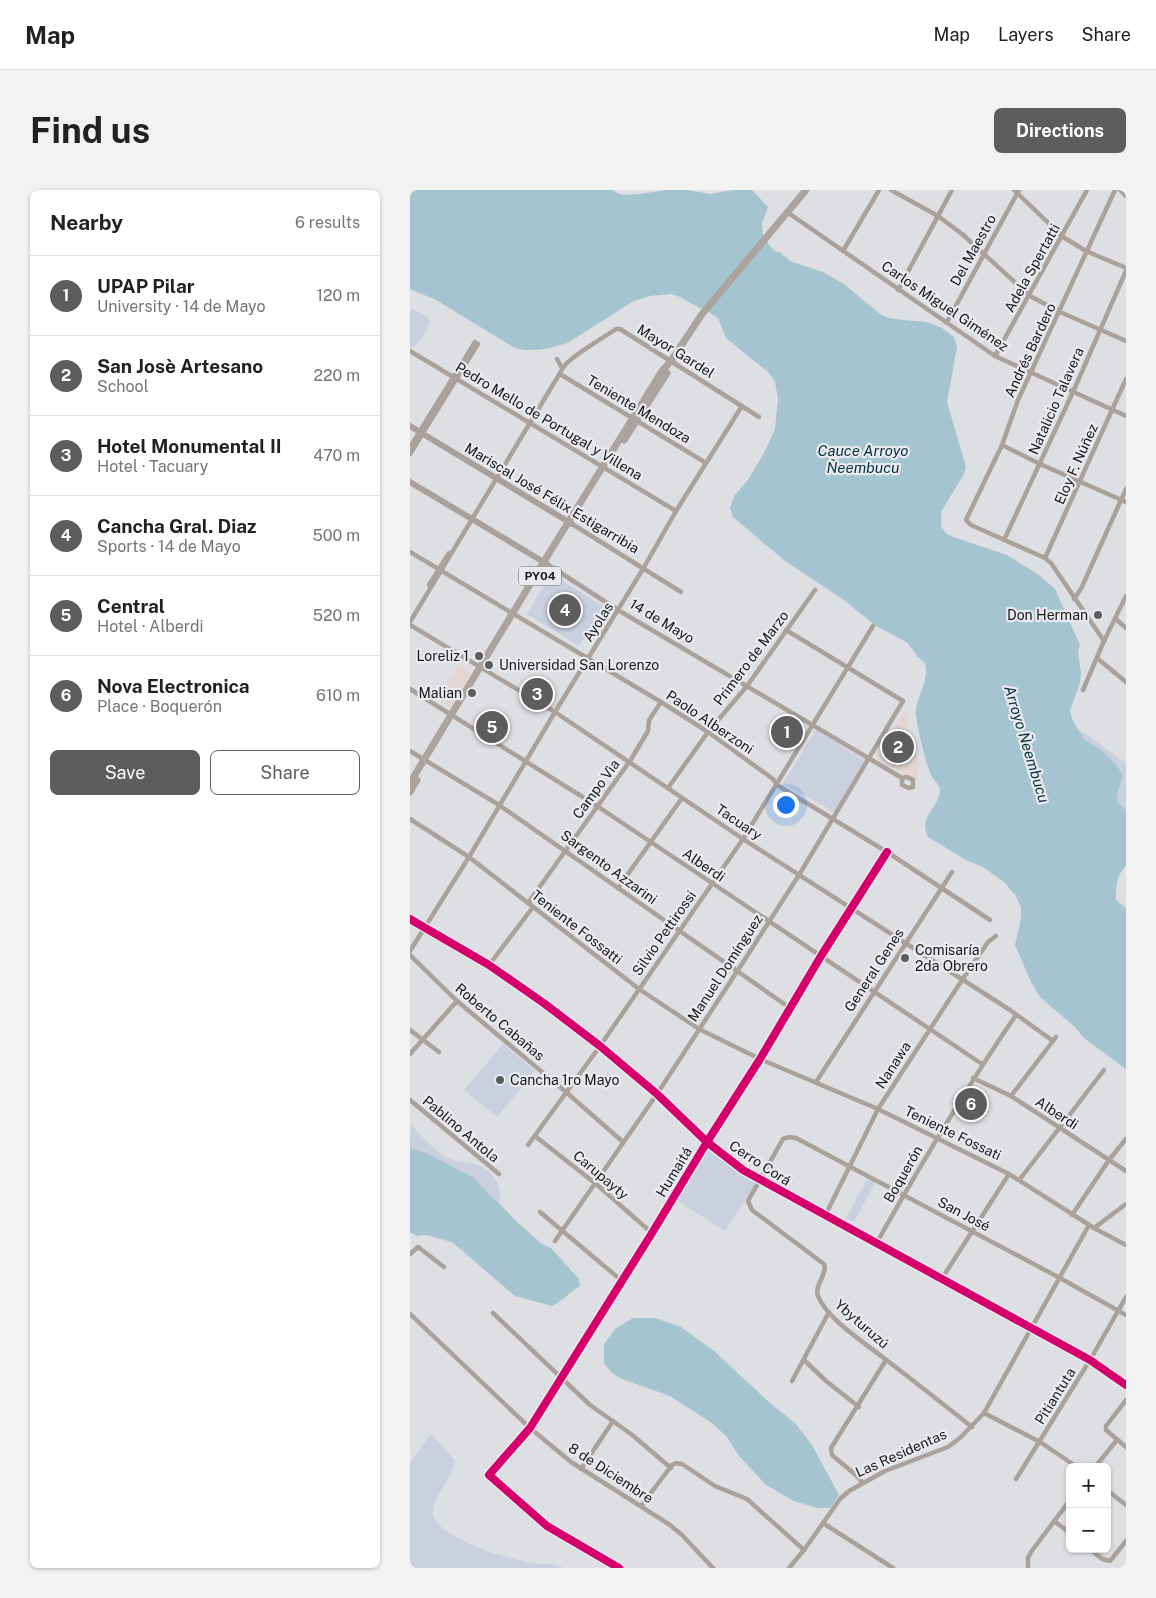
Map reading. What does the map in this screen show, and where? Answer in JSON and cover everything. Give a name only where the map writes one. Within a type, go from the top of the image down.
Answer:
[{"type":"main road","name":"PY04","points":[[410,783],[454,715],[635,419],[662,371],[671,361],[702,314],[806,190]]},
{"type":"main road","name":"PY04","points":[[410,792],[426,760]]},
{"type":"street","points":[[843,251],[879,190]]},
{"type":"street","points":[[892,190],[938,216],[962,234],[1030,296],[1126,342]]},
{"type":"street","points":[[898,290],[952,190]]},
{"type":"street","name":"Adela Spertatti","points":[[996,356],[1063,237],[1087,190]]},
{"type":"street","name":"Andrés Bardero","points":[[1004,540],[971,525],[966,520],[1002,445],[1018,400],[1115,190]]},
{"type":"street","points":[[1120,190],[1126,196]]},
{"type":"street","points":[[1016,191],[1063,237],[1086,252],[1126,270]]},
{"type":"street","name":"Del Maestro","points":[[947,322],[1016,191]]},
{"type":"street","name":"Carlos Miguel Giménez","points":[[787,212],[996,356],[1126,416]]},
{"type":"street","name":"Natalicio Talavera","points":[[1004,540],[1073,392],[1126,270]]},
{"type":"street","name":"Mayor Gardel","points":[[562,368],[616,329],[620,329],[759,417]]},
{"type":"street","points":[[410,447],[476,343]]},
{"type":"street","name":"Pedro Mello de Portugal y Villena","points":[[410,352],[676,511]]},
{"type":"street","points":[[410,617],[560,374],[562,368],[557,358]]},
{"type":"street","name":"Teniente Mendoza","points":[[560,374],[706,463]]},
{"type":"street","name":"Eloy F. Núñez","points":[[1045,558],[1126,379]]},
{"type":"street","name":"Ayolas","points":[[410,951],[469,857],[554,712],[643,569],[676,511],[742,406]]},
{"type":"street","name":"Mariscal José Félix Estigarribia","points":[[410,426],[681,592]]},
{"type":"street","points":[[410,454],[421,432]]},
{"type":"street","points":[[1002,445],[1124,501]]},
{"type":"street","name":"14 de Mayo","points":[[410,482],[618,610],[902,778]]},
{"type":"street","points":[[1074,599],[1081,589],[1124,501],[1126,489]]},
{"type":"street","points":[[1004,540],[1045,558],[1051,563],[1104,641]]},
{"type":"street","name":"Paolo Alberzoni","points":[[410,552],[661,702],[708,732],[773,779],[777,784],[887,852],[990,920]]},
{"type":"street","points":[[410,623],[440,570]]},
{"type":"street","name":"Primero de Marzo","points":[[668,788],[708,732],[747,686],[815,590]]},
{"type":"street","points":[[1084,690],[1104,641],[1126,596]]},
{"type":"street","points":[[1116,619],[1126,628]]},
{"type":"street","name":"Tacuary","points":[[410,623],[483,667],[630,761],[682,798],[799,875],[906,942],[1010,1010],[1016,1016],[1055,1039],[1011,1096]]},
{"type":"street","name":"Silvio Pettirossi","points":[[528,1145],[600,1046],[744,839],[873,626]]},
{"type":"street","points":[[786,630],[849,667]]},
{"type":"street","points":[[1097,658],[1126,682]]},
{"type":"street","name":"Manuel Domínguez","points":[[555,1241],[657,1094],[738,970],[799,875],[903,701],[849,667]]},
{"type":"street","name":"Alberdi","points":[[410,689],[597,806],[982,1064]]},
{"type":"street","name":"Campo Vìa","points":[[528,903],[630,761],[648,731],[649,720],[661,702]]},
{"type":"street","name":"Sargento Azzarini","points":[[410,751],[499,804],[790,1008]]},
{"type":"street","points":[[618,888],[682,798]]},
{"type":"street","name":"Teniente Fossatti","points":[[410,819],[469,857],[638,989],[699,1029],[760,1059]]},
{"type":"street","name":"Humaitá","points":[[619,1568],[547,1526],[489,1475],[530,1428],[760,1059],[820,956],[887,852]]},
{"type":"street","name":"General Genes","points":[[816,1082],[952,872]]},
{"type":"street","points":[[489,965],[533,907]]},
{"type":"street","name":"Cerro Corá","points":[[410,919],[489,965],[545,1004],[600,1046],[657,1094],[707,1142],[743,1170],[1090,1360],[1126,1385]]},
{"type":"street","name":"Nanawa","points":[[825,1216],[878,1109],[962,980],[988,942],[996,936]]},
{"type":"street","name":"Roberto Cabañas","points":[[410,955],[457,1001],[623,1142]]},
{"type":"street","points":[[410,1054],[457,1001]]},
{"type":"street","name":"Boquerón","points":[[876,1244],[973,1078],[1016,1016]]},
{"type":"street","points":[[410,1030],[439,1052]]},
{"type":"street","name":"Teniente Fossati","points":[[760,1059],[878,1109],[1020,1179],[1092,1227],[1126,1245]]},
{"type":"street","points":[[1020,1179],[1104,1070]]},
{"type":"street","name":"Alberdi","points":[[973,1078],[1011,1096],[1126,1171]]},
{"type":"street","name":"Pablino Antola","points":[[410,1100],[498,1174]]},
{"type":"street","name":"Carupayty","points":[[535,1136],[596,1184],[652,1233]]},
{"type":"street","name":"San José","points":[[760,1181],[783,1139],[789,1136],[796,1138],[904,1194],[1126,1315]]},
{"type":"street","points":[[1072,1214],[1109,1160],[1126,1139]]},
{"type":"street","points":[[941,1280],[1009,1174]]},
{"type":"street","name":"Ybyturuzú","points":[[760,1181],[748,1201],[752,1210],[824,1264],[825,1269],[817,1289],[818,1296],[829,1312],[848,1330],[972,1427]]},
{"type":"street","points":[[1092,1227],[1126,1204]]},
{"type":"street","points":[[540,1212],[622,1281]]},
{"type":"street","name":"Las Residentas","points":[[789,1568],[804,1550],[840,1498],[862,1482],[885,1470],[948,1447],[972,1427],[984,1413],[1060,1278],[1092,1227]]},
{"type":"street","points":[[410,1254],[418,1247],[444,1267]]},
{"type":"street","name":"Pitiantuta","points":[[1016,1479],[1090,1360],[1126,1297]]},
{"type":"street","points":[[792,1381],[829,1312]]},
{"type":"street","name":"8 de Diciembre","points":[[410,1314],[530,1428],[581,1469],[642,1506],[682,1535],[709,1567]]},
{"type":"street","points":[[493,1314],[590,1405],[631,1434],[670,1468]]},
{"type":"street","points":[[804,1360],[859,1406]]},
{"type":"street","points":[[862,1482],[831,1452],[833,1445],[886,1360]]},
{"type":"street","points":[[1126,1400],[1106,1426],[1106,1430],[1126,1447]]},
{"type":"street","points":[[984,1413],[1040,1442],[1071,1463]]},
{"type":"street","points":[[581,1469],[613,1421]]},
{"type":"street","points":[[1099,1463],[1117,1440]]},
{"type":"street","points":[[642,1506],[670,1468],[676,1463],[682,1464],[715,1486],[747,1499],[804,1550]]},
{"type":"street","points":[[1111,1493],[1126,1505]]},
{"type":"street","points":[[1028,1568],[1028,1558],[1031,1552],[1066,1505]]},
{"type":"street","points":[[1054,1521],[1066,1530]]},
{"type":"street","points":[[823,1523],[886,1566],[893,1568]]},
{"type":"street","points":[[1095,1553],[1102,1559],[1110,1561],[1126,1541]]},
{"type":"shaded area","points":[[410,308],[428,317],[430,323],[417,345],[410,348]]},
{"type":"shaded area","points":[[551,574],[603,606],[579,646],[527,614]]},
{"type":"shaded area","points":[[458,665],[471,673],[451,707],[437,699]]},
{"type":"shaded area","points":[[906,709],[908,713],[908,737],[919,762],[916,781],[877,757]]},
{"type":"shaded area","points":[[816,730],[865,760],[834,812],[783,783]]},
{"type":"shaded area","points":[[1080,730],[1123,761],[1126,761],[1126,822],[1075,735]]},
{"type":"shaded area","name":"Cancha 1ro Mayo","points":[[503,1044],[535,1071],[497,1117],[464,1090]]},
{"type":"shaded area","points":[[410,1124],[443,1155],[454,1160],[478,1165],[490,1173],[500,1189],[499,1203],[473,1177],[426,1153],[410,1148]]},
{"type":"shaded area","points":[[707,1144],[758,1181],[725,1231],[673,1198]]},
{"type":"shaded area","points":[[868,1177],[876,1181],[854,1222],[846,1218]]},
{"type":"shaded area","points":[[431,1434],[455,1460],[454,1467],[434,1505],[433,1512],[436,1521],[444,1530],[457,1538],[488,1551],[527,1562],[564,1568],[410,1568],[410,1463]]},
{"type":"water","name":"Cauce Arroyo Ñeembucu","points":[[410,190],[612,190],[622,195],[666,190],[687,190],[711,194],[733,190],[752,190],[768,207],[762,224],[763,235],[774,251],[781,253],[790,261],[823,272],[844,284],[880,314],[888,318],[927,322],[942,328],[954,337],[957,347],[947,402],[966,467],[964,474],[941,512],[941,527],[947,534],[956,538],[1007,555],[1039,575],[1055,589],[1080,645],[1078,652],[1081,672],[1080,683],[1070,710],[1072,719],[1084,739],[1101,750],[1116,764],[1123,776],[1117,794],[1118,803],[1126,810],[1126,866],[1117,881],[1116,900],[1126,908],[1126,1069],[1084,1038],[1075,1027],[1040,997],[1031,982],[1015,945],[1021,918],[1021,908],[1016,896],[1004,882],[983,867],[966,860],[928,837],[926,830],[927,818],[939,797],[940,789],[929,769],[916,715],[916,708],[926,677],[925,663],[917,656],[908,643],[876,626],[844,600],[785,561],[733,517],[730,508],[734,496],[748,480],[764,453],[775,429],[778,399],[775,382],[769,373],[726,338],[718,318],[704,309],[672,294],[649,296],[632,302],[569,342],[535,350],[515,348],[436,300],[410,289]]},
{"type":"water","points":[[410,1148],[426,1153],[473,1177],[517,1222],[542,1244],[551,1248],[579,1279],[580,1286],[552,1306],[515,1296],[452,1242],[426,1235],[417,1236],[410,1232]]},
{"type":"water","points":[[633,1318],[655,1318],[681,1327],[714,1351],[771,1404],[795,1423],[812,1445],[839,1495],[830,1508],[817,1508],[794,1501],[766,1485],[739,1456],[727,1437],[712,1423],[670,1396],[622,1379],[612,1373],[604,1363],[604,1344],[615,1329]]},
{"type":"cycle path","points":[[619,1568],[547,1526],[489,1475],[530,1428],[887,852]]},
{"type":"cycle path","points":[[410,919],[489,965],[545,1004],[600,1046],[657,1094],[707,1142],[743,1170],[1090,1360],[1126,1385]]},
{"type":"place","name":"Cancha Gral. Diaz","points":[[565,610]]},
{"type":"place","name":"Don Herman","points":[[1098,615]]},
{"type":"place","name":"Loreliz 1","points":[[479,656]]},
{"type":"place","name":"Universidad San Lorenzo","points":[[489,665]]},
{"type":"place","name":"Malian","points":[[472,693]]},
{"type":"place","name":"Hotel Monumental II","points":[[537,694]]},
{"type":"place","name":"Central","points":[[492,727]]},
{"type":"place","name":"UPAP Pilar","points":[[787,732]]},
{"type":"place","name":"San Josè Artesano","points":[[898,747]]},
{"type":"place","name":"Comisaría 2da Obrero","points":[[905,958]]},
{"type":"place","name":"Cancha 1ro Mayo","points":[[500,1080]]},
{"type":"place","name":"Nova Electronica","points":[[971,1104]]},
{"type":"water label","name":"Arroyo Ñeembucu","points":[[1027,744]]}]
